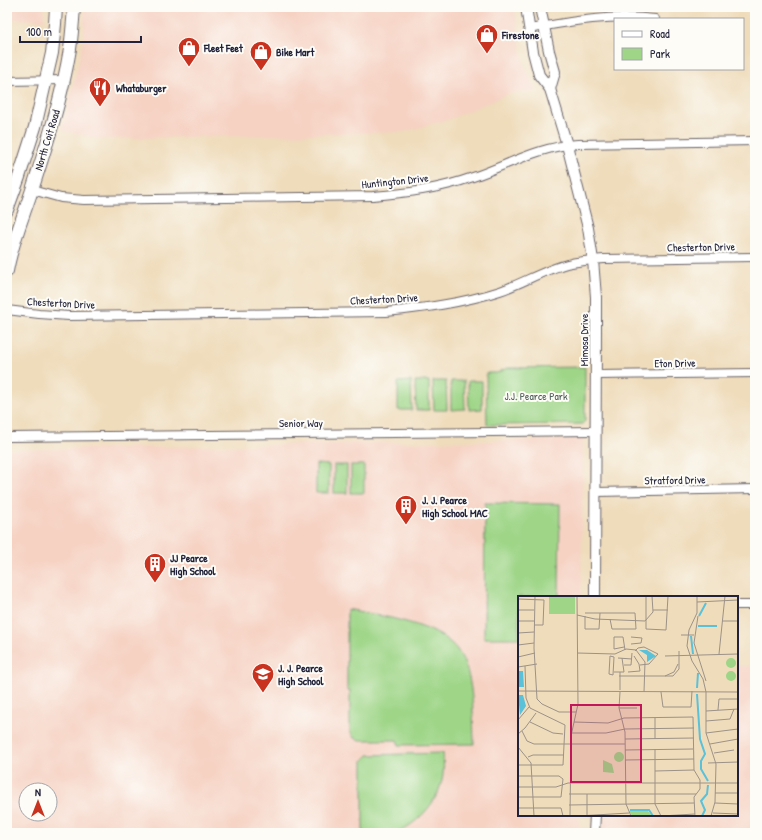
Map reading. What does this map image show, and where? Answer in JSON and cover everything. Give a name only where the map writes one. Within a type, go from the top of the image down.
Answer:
[{"type":"main road","name":"North Coit Road","points":[[7,210],[35,127],[52,53],[56,7]]},
{"type":"main road","points":[[66,7],[67,15],[72,27]]},
{"type":"main road","name":"North Coit Road","points":[[7,271],[13,246],[50,132],[64,80],[70,48],[74,7]]},
{"type":"street","name":"Mimosa Drive","points":[[526,7],[533,52],[539,75],[550,89],[567,145],[588,228],[593,260],[596,297],[596,596]]},
{"type":"street","name":"Mimosa Drive","points":[[540,7],[543,26],[555,72],[550,89]]},
{"type":"street","points":[[529,29],[585,19],[614,17],[648,18]]},
{"type":"street","points":[[7,81],[64,80]]},
{"type":"street","name":"Huntington Drive","points":[[32,190],[61,198],[84,200],[373,196],[403,194],[450,185],[472,178],[530,154],[567,145],[755,142]]},
{"type":"street","name":"Chesterton Drive","points":[[7,310],[69,316],[386,312],[424,308],[476,298],[500,291],[558,267],[581,261],[755,257]]},
{"type":"street","name":"Eton Drive","points":[[596,375],[755,373]]},
{"type":"street","name":"Senior Way","points":[[7,437],[596,430]]},
{"type":"street","name":"Stratford Drive","points":[[596,492],[755,490]]},
{"type":"street","points":[[738,605],[755,605]]},
{"type":"street","points":[[594,833],[595,816]]},
{"type":"shaded area","points":[[7,7],[44,7],[44,20],[7,19]]},
{"type":"shaded area","points":[[85,7],[514,7],[524,66],[537,91],[510,93],[450,119],[403,132],[100,139],[62,130],[83,44]]},
{"type":"shaded area","name":"J. J. Pearce High School","points":[[583,439],[581,596],[518,596],[518,816],[579,816],[579,833],[7,833],[7,450]]},
{"type":"shaded area","points":[[738,666],[755,666],[755,833],[603,833],[603,816],[738,816]]},
{"type":"green space","name":"J.J. Pearce Park","points":[[585,367],[585,421],[582,424],[487,425],[486,373],[497,373],[507,368]]},
{"type":"green space","points":[[411,381],[412,410],[398,410],[398,382]]},
{"type":"green space","points":[[415,381],[429,381],[429,410],[416,410]]},
{"type":"green space","points":[[433,381],[446,381],[447,410],[434,410]]},
{"type":"green space","points":[[451,381],[464,381],[465,409],[451,410]]},
{"type":"green space","points":[[468,381],[482,381],[482,409],[469,410]]},
{"type":"green space","points":[[316,464],[329,465],[329,493],[316,493]]},
{"type":"green space","points":[[334,465],[347,465],[347,493],[334,493]]},
{"type":"green space","points":[[351,465],[364,465],[364,493],[351,493]]},
{"type":"green space","points":[[485,503],[560,504],[559,596],[518,596],[518,638],[484,638]]},
{"type":"green space","points":[[347,609],[417,625],[443,637],[455,646],[463,659],[471,688],[474,744],[399,745],[397,740],[360,740],[354,738],[350,732],[350,690],[347,690]]},
{"type":"green space","points":[[443,753],[444,762],[440,787],[433,802],[421,816],[407,827],[399,831],[391,833],[363,833],[363,760],[368,755]]},
{"type":"place","name":"Firestone","points":[[487,54]]},
{"type":"place","name":"Fleet Feet","points":[[189,68]]},
{"type":"place","name":"Bike Mart","points":[[261,72]]},
{"type":"place","name":"Whataburger","points":[[100,108]]},
{"type":"place","name":"J. J. Pearce High School MAC","points":[[406,526]]},
{"type":"place","name":"JJ Pearce High School","points":[[155,584]]},
{"type":"place","name":"J. J. Pearce High School","points":[[263,694]]}]
